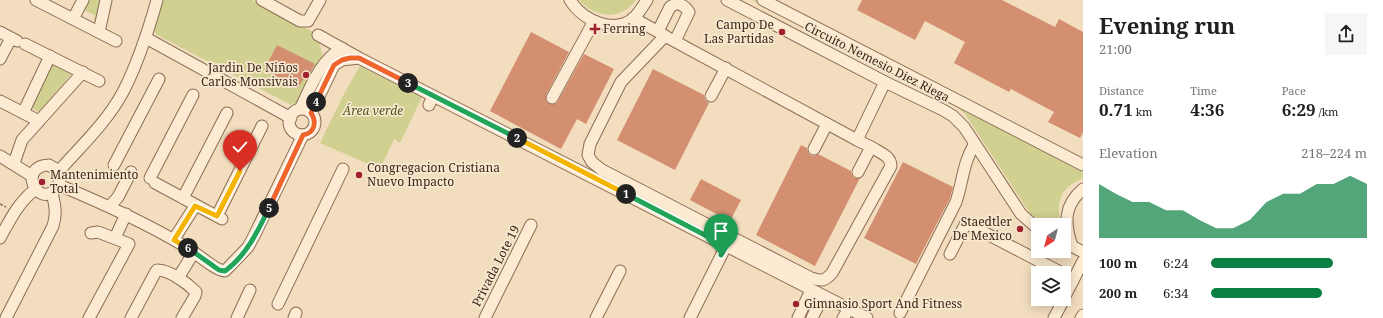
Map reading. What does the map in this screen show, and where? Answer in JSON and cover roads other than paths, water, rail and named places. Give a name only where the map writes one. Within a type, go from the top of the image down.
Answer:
[{"type":"street","points":[[36,0],[116,41]]},
{"type":"street","points":[[74,19],[83,0]]},
{"type":"street","points":[[99,32],[106,0]]},
{"type":"street","points":[[59,171],[99,127],[123,93],[146,38],[157,0]]},
{"type":"street","points":[[262,0],[300,21],[308,21],[320,0]]},
{"type":"street","points":[[570,0],[575,8],[581,13],[594,21],[612,26],[622,24],[633,18],[640,12],[646,0]]},
{"type":"street","name":"Circuito Nemesio Diez Riega","points":[[727,0],[953,116],[964,127],[974,145],[1021,214],[1031,223]]},
{"type":"street","name":"Circuito Nemesio Diez Riega","points":[[763,0],[1083,165]]},
{"type":"street","points":[[633,18],[662,34],[675,41],[726,68],[827,124],[871,147],[888,157],[891,161],[891,166],[832,273],[827,278],[821,281],[811,278],[602,170],[592,162],[588,155],[590,144],[621,82],[662,34],[670,7],[677,3],[682,4],[689,12],[675,41]]},
{"type":"street","points":[[796,35],[804,20]]},
{"type":"street","points":[[552,98],[594,21]]},
{"type":"street","points":[[0,32],[99,81]]},
{"type":"street","points":[[318,35],[431,100],[726,246],[768,274],[823,296],[846,314],[867,318]]},
{"type":"street","points":[[146,38],[291,118]]},
{"type":"street","points":[[0,59],[18,41]]},
{"type":"street","points":[[300,110],[323,64],[329,57],[342,48]]},
{"type":"street","points":[[23,113],[50,56]]},
{"type":"street","points":[[311,113],[334,65],[342,60],[359,58]]},
{"type":"street","points":[[711,96],[726,68]]},
{"type":"street","points":[[14,163],[22,140],[83,72]]},
{"type":"street","points":[[114,164],[159,79]]},
{"type":"street","points":[[857,140],[886,82]]},
{"type":"street","points":[[193,95],[153,180],[195,206],[219,217],[262,126]]},
{"type":"street","points":[[0,101],[39,121]]},
{"type":"street","points":[[300,110],[307,110],[311,113],[314,118],[315,126],[310,133],[303,135],[299,135],[292,130],[290,122],[293,114],[300,110]]},
{"type":"street","points":[[183,198],[227,114]]},
{"type":"street","points":[[814,149],[827,124]]},
{"type":"street","points":[[59,171],[49,166],[40,166],[32,176],[33,185],[43,194],[55,189],[110,206],[174,240],[219,270],[225,271],[248,247],[303,135]]},
{"type":"street","points":[[900,313],[956,202],[965,162],[974,145]]},
{"type":"street","points":[[858,172],[871,147]]},
{"type":"street","points":[[0,156],[14,163],[32,176]]},
{"type":"street","points":[[278,304],[343,169]]},
{"type":"street","points":[[6,318],[53,226],[56,217],[55,189],[60,178],[59,171]]},
{"type":"street","points":[[110,206],[118,197],[131,172]]},
{"type":"street","points":[[0,238],[22,202],[36,189]]},
{"type":"street","points":[[1067,218],[1072,199],[1083,189]]},
{"type":"street","points":[[174,240],[195,206]]},
{"type":"street","points":[[115,238],[126,214]]},
{"type":"street","points":[[950,254],[966,223],[1050,266]]},
{"type":"street","name":"Privada Lote 19","points":[[485,318],[531,225]]},
{"type":"street","points":[[89,318],[129,244],[98,232],[91,233]]},
{"type":"street","points":[[690,318],[726,246]]},
{"type":"street","points":[[1071,246],[1083,252]]},
{"type":"street","points":[[178,278],[194,252]]},
{"type":"street","points":[[1071,272],[1083,261]]},
{"type":"street","points":[[131,318],[157,270],[165,271],[178,278],[194,290],[196,294],[182,318]]},
{"type":"street","points":[[596,318],[620,271]]},
{"type":"street","points":[[237,318],[250,290]]},
{"type":"street","points":[[798,318],[811,290]]},
{"type":"street","points":[[812,318],[823,296]]},
{"type":"street","points":[[1054,318],[1060,306]]},
{"type":"place","name":"Ferring","points":[[595,29]]},
{"type":"place","name":"Campo De Las Partidas","points":[[782,32]]},
{"type":"place","name":"Jardin De Niños Carlos Monsivais","points":[[306,75]]},
{"type":"place","name":"Congregacion Cristiana Nuevo Impacto","points":[[359,175]]},
{"type":"place","name":"Mantenimiento Total","points":[[42,182]]},
{"type":"place","name":"Staedtler De Mexico","points":[[1020,229]]},
{"type":"place","name":"Gimnasio Sport And Fitness","points":[[796,304]]},
{"type":"park label","name":"Área verde","points":[[373,111]]}]
